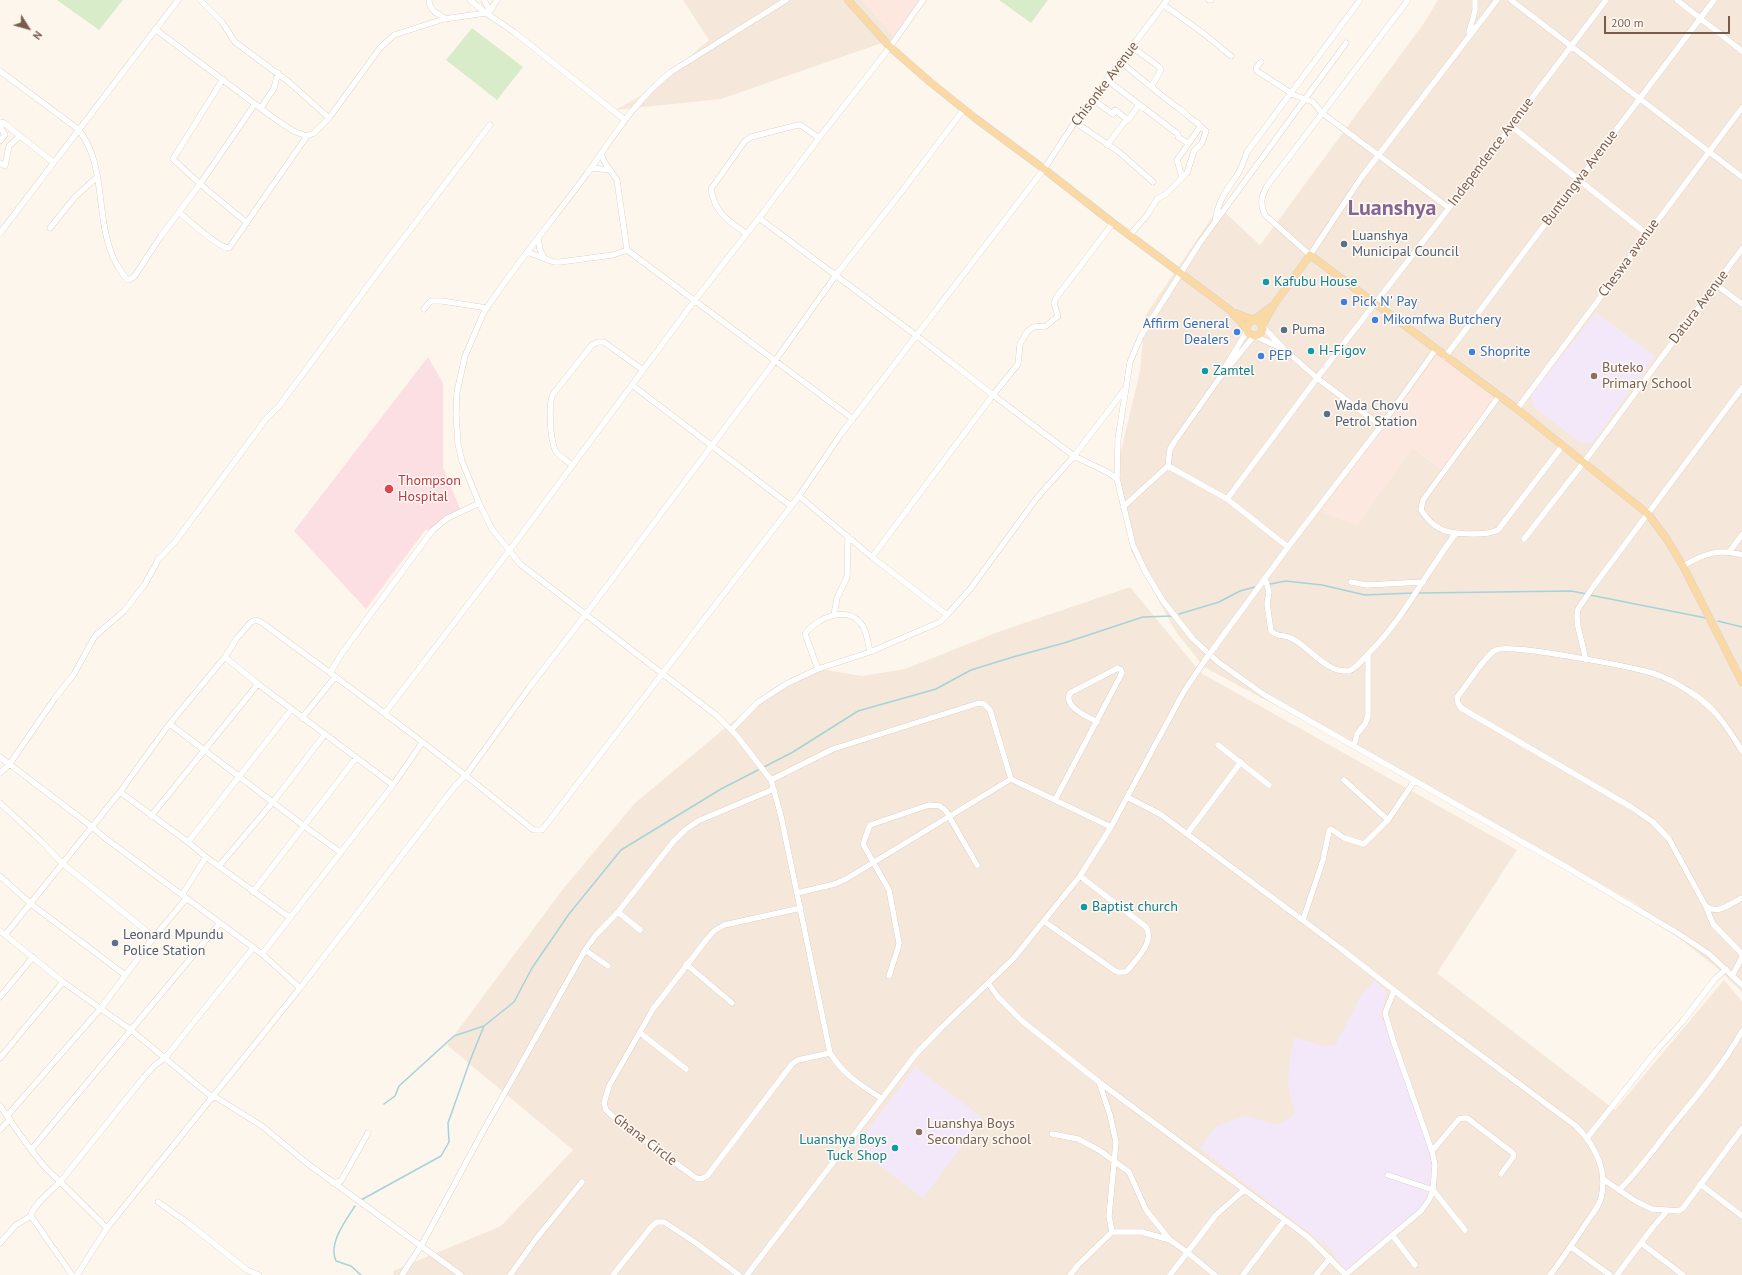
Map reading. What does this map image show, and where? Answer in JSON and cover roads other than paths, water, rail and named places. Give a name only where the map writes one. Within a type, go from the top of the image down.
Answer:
[{"type":"main road","points":[[848,0],[890,47],[964,110],[1044,168],[1113,223],[1230,310],[1250,334],[1255,336],[1262,332],[1262,326],[1273,306],[1310,255],[1499,396],[1563,445],[1648,514],[1684,566],[1742,682]]},
{"type":"main road","points":[[1247,329],[1248,323],[1273,306]]},
{"type":"main road","points":[[1230,310],[1260,322],[1262,326]]},
{"type":"street","points":[[0,233],[178,0]]},
{"type":"street","points":[[200,0],[222,22],[236,42],[278,73],[329,118]]},
{"type":"street","points":[[429,0],[429,4],[436,13],[447,19]]},
{"type":"street","points":[[470,0],[514,32],[625,120]]},
{"type":"street","points":[[484,0],[488,12]]},
{"type":"street","points":[[179,212],[207,235],[228,248],[233,244],[307,136],[314,133],[329,118],[371,60],[388,40],[402,31],[447,19],[488,12],[498,0]]},
{"type":"street","points":[[785,0],[670,72],[651,89],[625,120],[591,168],[527,252],[487,308],[472,337],[465,356],[457,392],[456,414],[458,444],[462,461],[479,503],[492,529],[520,564],[708,708],[731,730],[770,780],[781,816],[830,1053],[838,1066],[852,1079],[881,1098]]},
{"type":"street","points":[[387,716],[385,713],[509,551],[695,300],[890,47],[924,0]]},
{"type":"street","points":[[1215,223],[1217,209],[1222,197],[1239,171],[1248,152],[1360,0]]},
{"type":"street","points":[[1408,0],[1267,186],[1261,201],[1265,215],[1310,255],[1360,178],[1497,0]]},
{"type":"street","points":[[1467,38],[1474,17],[1475,0]]},
{"type":"street","points":[[1512,0],[1571,47],[1742,176]]},
{"type":"street","name":"Independence Avenue","points":[[1227,499],[1317,378],[1376,304],[1606,0]]},
{"type":"street","points":[[1677,0],[1742,51]]},
{"type":"street","name":"Buntungwa Avenue","points":[[1446,357],[1714,0]]},
{"type":"street","points":[[1165,2],[1231,56]]},
{"type":"street","name":"Chisonke Avenue","points":[[466,775],[527,825],[534,830],[542,830],[799,496],[853,419],[1044,168],[1075,122],[1165,2]]},
{"type":"street","points":[[155,29],[289,128],[307,136]]},
{"type":"street","points":[[1346,43],[1180,273],[1141,336],[1130,362],[1118,439],[1117,479],[1133,545],[1145,571],[1163,601],[1193,639],[1218,662],[1242,680],[1266,696],[1418,782],[1679,934],[1709,954],[1742,985]]},
{"type":"street","points":[[1132,47],[1158,66],[1161,70],[1150,87]]},
{"type":"street","points":[[1120,61],[1150,87],[1181,110],[1194,122],[1198,123],[1200,127],[1206,131],[1202,143],[1194,151],[1187,173],[1166,194],[1157,199],[1148,214],[1130,235]]},
{"type":"street","points":[[1260,62],[1256,68],[1257,71],[1291,93],[1313,102],[1322,113],[1379,154],[1449,208]]},
{"type":"street","points":[[0,71],[78,129],[91,150],[98,177],[106,237],[115,260],[128,280],[134,278],[255,104]]},
{"type":"street","points":[[261,108],[274,88],[278,73]]},
{"type":"street","points":[[223,79],[173,159],[200,184],[247,223]]},
{"type":"street","points":[[1107,80],[1178,134],[1178,138],[1190,142],[1197,148]]},
{"type":"street","points":[[1092,99],[1112,114],[1115,110],[1127,119]]},
{"type":"street","points":[[1107,144],[1139,105],[1151,113]]},
{"type":"street","name":"Cheswa avenue","points":[[1516,409],[1742,108]]},
{"type":"street","points":[[77,1275],[107,1228],[300,988],[455,786],[466,775],[529,688],[775,361],[836,275],[964,110]]},
{"type":"street","points":[[0,122],[4,123],[53,162]]},
{"type":"street","points":[[1075,122],[1119,152],[1153,182]]},
{"type":"street","points":[[0,773],[9,765],[54,698],[74,674],[95,636],[116,620],[145,584],[158,560],[186,527],[266,419],[279,406],[392,253],[490,125]]},
{"type":"street","points":[[747,234],[721,214],[713,200],[710,189],[745,141],[751,137],[798,125],[802,126],[819,138]]},
{"type":"street","points":[[0,126],[4,135],[12,143]]},
{"type":"street","points":[[1511,126],[1647,234]]},
{"type":"street","points":[[1182,177],[1177,160],[1200,127]]},
{"type":"street","points":[[0,141],[4,135]]},
{"type":"street","points":[[0,164],[6,166],[8,149],[20,136]]},
{"type":"street","points":[[601,154],[617,180],[627,250],[853,419]]},
{"type":"street","points":[[591,168],[610,170]]},
{"type":"street","points":[[50,228],[75,197],[98,177]]},
{"type":"street","points":[[759,218],[1074,456],[1109,473],[1117,479]]},
{"type":"street","points":[[0,221],[5,225]]},
{"type":"street","points":[[872,557],[993,395],[1018,364],[1020,344],[1027,332],[1033,327],[1046,326],[1058,316],[1054,303],[1056,298],[1113,223]]},
{"type":"street","points":[[538,238],[540,250],[545,258]]},
{"type":"street","name":"Datura Avenue","points":[[1524,539],[1584,462],[1742,249]]},
{"type":"street","points":[[527,252],[554,262],[613,255],[627,250]]},
{"type":"street","points":[[1715,284],[1742,304]]},
{"type":"street","points":[[424,309],[431,301],[442,301],[487,308]]},
{"type":"street","points":[[1262,326],[1284,350],[1317,378],[1381,426]]},
{"type":"street","points":[[1218,380],[1224,367],[1247,329]]},
{"type":"street","points":[[1123,506],[1168,466],[1170,449],[1218,380],[1255,336],[1284,350]]},
{"type":"street","points":[[572,465],[557,453],[554,446],[551,398],[587,350],[598,342],[604,342],[643,370]]},
{"type":"street","points":[[747,1275],[916,1054],[1013,959],[1045,922],[1080,876],[1111,827],[1183,693],[1205,660],[1288,547],[1381,426],[1436,349]]},
{"type":"street","points":[[632,385],[791,506]]},
{"type":"street","points":[[731,730],[757,703],[786,684],[818,669],[870,652],[937,624],[948,615],[993,560],[1005,540],[1036,499],[1074,456],[1126,388]]},
{"type":"street","points":[[1586,660],[1578,627],[1578,609],[1742,388]]},
{"type":"street","points":[[1499,396],[1428,493],[1421,505],[1421,510],[1432,523],[1442,530],[1456,533],[1485,533],[1498,530],[1563,445]]},
{"type":"street","points":[[1168,466],[1227,499],[1288,547]]},
{"type":"street","points":[[799,496],[872,557],[948,615]]},
{"type":"street","points":[[330,673],[342,653],[432,530],[446,519],[479,503]]},
{"type":"street","points":[[1265,578],[1269,592],[1267,604],[1271,631],[1276,635],[1290,637],[1328,665],[1342,670],[1352,670],[1368,654],[1413,599],[1456,533]]},
{"type":"street","points":[[1730,551],[1742,535]]},
{"type":"street","points":[[834,615],[837,598],[847,577],[848,536]]},
{"type":"street","points":[[1684,566],[1709,554],[1730,551],[1742,555]]},
{"type":"street","points":[[1351,582],[1367,585],[1423,582]]},
{"type":"street","points":[[818,669],[805,634],[810,627],[834,615],[848,614],[863,625],[870,652]]},
{"type":"street","points":[[5,935],[82,840],[91,826],[120,792],[170,724],[225,657],[237,638],[251,622],[256,620],[261,622],[466,775]]},
{"type":"street","points":[[1732,976],[1742,957],[1742,954],[1713,924],[1705,905],[1669,839],[1653,822],[1631,807],[1461,708],[1457,697],[1484,660],[1496,649],[1518,649],[1586,660],[1651,673],[1669,680],[1692,692],[1719,717],[1742,751]]},
{"type":"street","points":[[1354,746],[1357,734],[1365,724],[1368,716],[1368,654]]},
{"type":"street","points":[[225,657],[291,710],[393,785]]},
{"type":"street","points":[[1056,800],[1097,722],[1122,673],[1118,668],[1070,693],[1069,695],[1070,703],[1074,707],[1097,722]]},
{"type":"street","points":[[302,718],[335,678]]},
{"type":"street","points":[[152,816],[205,752],[258,684]]},
{"type":"street","points":[[770,780],[833,749],[979,703],[984,704],[990,710],[1011,779],[1111,827]]},
{"type":"street","points":[[188,842],[291,710]]},
{"type":"street","points":[[170,724],[205,752],[340,852]]},
{"type":"street","points":[[219,866],[273,802],[325,734]]},
{"type":"street","points":[[262,954],[289,917],[393,785],[422,743]]},
{"type":"street","points":[[1218,745],[1269,785]]},
{"type":"street","points":[[0,757],[105,838],[262,954],[300,988]]},
{"type":"street","points":[[253,892],[356,758]]},
{"type":"street","points":[[1187,834],[1241,762]]},
{"type":"street","points":[[797,893],[835,884],[846,879],[1011,779]]},
{"type":"street","points":[[1344,780],[1388,820]]},
{"type":"street","points":[[1303,920],[1323,860],[1329,830],[1331,829],[1344,838],[1364,844],[1388,820],[1413,783],[1418,782]]},
{"type":"street","points":[[402,1275],[421,1246],[481,1135],[585,950],[595,936],[618,912],[673,842],[685,830],[698,822],[774,789]]},
{"type":"street","points":[[120,792],[253,892],[289,917]]},
{"type":"street","points":[[1127,797],[1160,814],[1187,834],[1303,920],[1394,991],[1576,1126],[1587,1138],[1596,1152],[1603,1179],[1600,1203],[1571,1247],[1550,1275]]},
{"type":"street","points":[[0,803],[41,840],[62,863],[154,937]]},
{"type":"street","points":[[888,976],[899,943],[887,884],[873,863],[863,844],[870,825],[929,805],[940,806],[949,817],[977,865]]},
{"type":"street","points":[[0,1130],[8,1118],[101,1008],[184,897],[206,857]]},
{"type":"street","points":[[0,876],[31,904],[125,975]]},
{"type":"street","points":[[1045,922],[1117,972],[1128,970],[1148,942],[1148,931],[1146,927],[1080,876]]},
{"type":"street","points":[[1705,905],[1714,911],[1742,898]]},
{"type":"street","name":"Ghana Circle","points":[[800,908],[724,925],[714,931],[686,964],[657,1003],[607,1091],[604,1103],[606,1110],[617,1120],[696,1178],[701,1179],[707,1176],[792,1064],[798,1060],[830,1053]]},
{"type":"street","points":[[618,912],[640,930]]},
{"type":"street","points":[[31,1150],[220,923]]},
{"type":"street","points":[[0,931],[63,982],[131,1030],[213,1097],[262,1126],[333,1183],[461,1275]]},
{"type":"street","points":[[0,1243],[16,1225],[31,1216],[36,1205],[48,1196],[60,1182],[144,1077],[165,1058],[253,948]]},
{"type":"street","points":[[585,950],[608,966]]},
{"type":"street","points":[[0,997],[33,957]]},
{"type":"street","points":[[686,964],[732,1003]]},
{"type":"street","points":[[1587,1138],[1656,1051],[1726,969]]},
{"type":"street","points":[[0,1058],[63,982]]},
{"type":"street","points":[[988,983],[998,998],[1022,1021],[1099,1082],[1308,1237],[1345,1275],[1421,1211],[1429,1200],[1433,1190],[1436,1171],[1432,1150],[1385,1013],[1394,991]]},
{"type":"street","points":[[1619,1190],[1641,1166],[1697,1096],[1731,1050],[1742,1031]]},
{"type":"street","points":[[640,1033],[686,1069]]},
{"type":"street","points":[[1099,1082],[1110,1115],[1116,1142],[1109,1216],[1112,1232]]},
{"type":"street","points":[[0,1106],[31,1150],[60,1182],[107,1228]]},
{"type":"street","points":[[1432,1150],[1459,1119],[1467,1118],[1513,1153],[1514,1156],[1501,1174]]},
{"type":"street","points":[[1603,1179],[1634,1201],[1652,1209],[1679,1211],[1683,1208],[1742,1129]]},
{"type":"street","points":[[333,1183],[341,1181],[368,1133]]},
{"type":"street","points":[[1052,1134],[1078,1139],[1099,1150],[1129,1172],[1146,1210],[1170,1240],[1215,1275]]},
{"type":"street","points":[[1388,1175],[1433,1190],[1465,1230]]},
{"type":"street","points":[[510,1275],[536,1239],[582,1182]]},
{"type":"street","points":[[1700,1184],[1742,1216]]},
{"type":"street","points":[[1170,1275],[1216,1215],[1244,1190]]},
{"type":"street","points":[[158,1202],[188,1223],[247,1270],[259,1275]]},
{"type":"street","points":[[1617,1275],[1667,1211]]},
{"type":"street","points":[[31,1216],[72,1275]]},
{"type":"street","points":[[1243,1275],[1285,1220]]},
{"type":"street","points":[[613,1275],[652,1226],[657,1222],[664,1222],[696,1243],[739,1275]]},
{"type":"street","points":[[1070,1275],[1078,1265],[1112,1232],[1142,1232],[1170,1240]]},
{"type":"street","points":[[1393,1236],[1416,1265]]},
{"type":"street","points":[[1641,1243],[1683,1275]]},
{"type":"street","points":[[1571,1247],[1610,1275]]},
{"type":"street","points":[[1316,1275],[1330,1258]]},
{"type":"waterway","points":[[1270,584],[1286,581],[1322,585],[1365,595],[1413,593]]},
{"type":"waterway","points":[[1179,614],[1219,602],[1240,591],[1255,587]]},
{"type":"waterway","points":[[1419,593],[1571,591],[1587,594]]},
{"type":"waterway","points":[[1590,595],[1706,618]]},
{"type":"waterway","points":[[764,767],[793,752],[858,711],[936,689],[971,670],[1064,643],[1143,617],[1172,616]]},
{"type":"waterway","points":[[1718,621],[1742,627]]},
{"type":"waterway","points":[[384,1104],[395,1096],[399,1086],[454,1036],[484,1026],[514,1002],[532,968],[569,914],[621,850],[721,789],[758,770]]},
{"type":"waterway","points":[[361,1200],[441,1156],[449,1142],[448,1123],[484,1026]]},
{"type":"waterway","points":[[355,1206],[339,1233],[334,1247],[334,1254],[336,1261],[351,1266],[361,1275]]},
{"type":"place","name":"Luanshya Municipal Council","points":[[1344,244]]},
{"type":"place","name":"Kafubu House","points":[[1266,282]]},
{"type":"place","name":"Pick N' Pay","points":[[1344,302]]},
{"type":"place","name":"Mikomfwa Butchery","points":[[1375,320]]},
{"type":"place","name":"Puma","points":[[1284,330]]},
{"type":"place","name":"Affirm General Dealers","points":[[1237,332]]},
{"type":"place","name":"H-Figov","points":[[1311,351]]},
{"type":"place","name":"Shoprite","points":[[1472,352]]},
{"type":"place","name":"PEP","points":[[1261,356]]},
{"type":"place","name":"Zamtel","points":[[1205,371]]},
{"type":"place","name":"Buteko Primary School","points":[[1594,376]]},
{"type":"place","name":"Wada Chovu Petrol Station","points":[[1327,414]]},
{"type":"place","name":"Thompson Hospital","points":[[389,489]]},
{"type":"place","name":"Baptist church","points":[[1084,907]]},
{"type":"place","name":"Leonard Mpundu Police Station","points":[[115,943]]},
{"type":"place","name":"Luanshya Boys Secondary school","points":[[919,1132]]},
{"type":"place","name":"Luanshya Boys Tuck Shop","points":[[895,1148]]},
{"type":"district","name":"Luanshya","points":[[1392,209]]}]
